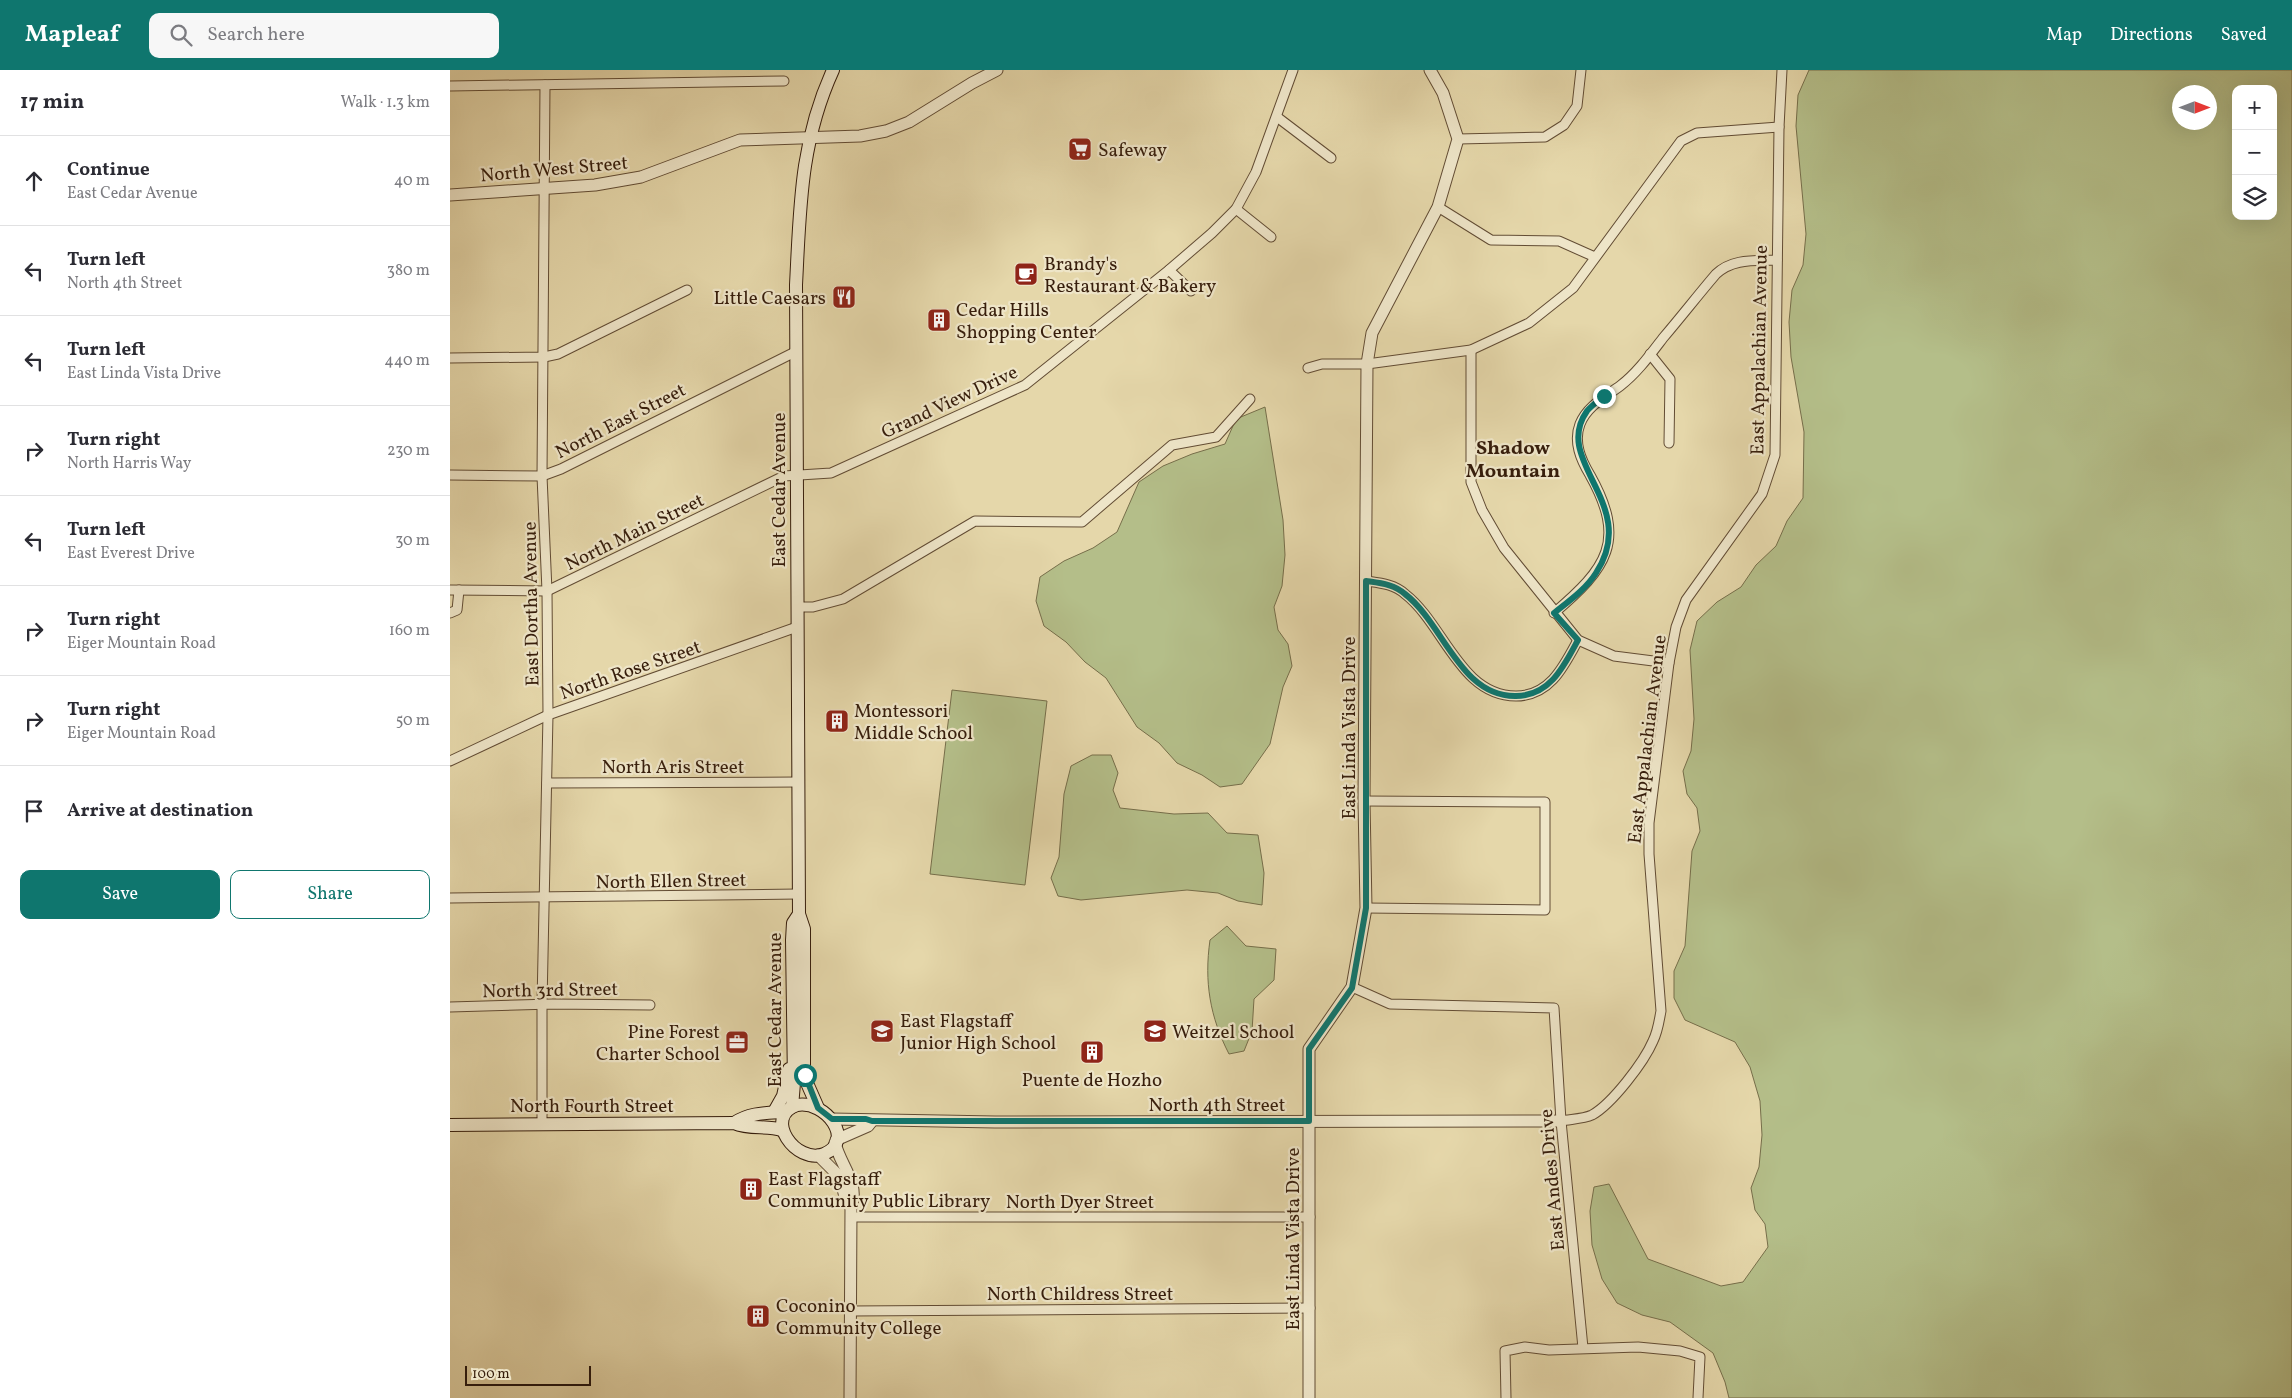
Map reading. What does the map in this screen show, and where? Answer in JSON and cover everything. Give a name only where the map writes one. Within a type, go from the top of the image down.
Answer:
[{"type":"main road","name":"East Cedar Avenue","points":[[818,1108],[807,1083],[804,1068],[804,929],[798,914],[796,352],[800,208],[809,138],[817,106],[833,70]]},
{"type":"main road","name":"East Cedar Avenue","points":[[784,1111],[794,1083],[792,1057],[793,923],[798,914]]},
{"type":"main road","points":[[784,1111],[809,1105],[818,1108],[832,1119],[837,1130],[835,1142],[828,1151],[818,1155],[808,1154],[797,1149],[787,1140],[782,1130],[783,1096],[792,1057]]},
{"type":"main road","name":"North Fourth Street","points":[[734,1123],[744,1117],[784,1111]]},
{"type":"main road","name":"North Fourth Street","points":[[450,1125],[734,1123],[745,1127],[766,1126],[782,1130]]},
{"type":"street","name":"North West Street","points":[[450,195],[595,185],[641,177],[740,140],[860,136],[910,122],[972,83],[997,70]]},
{"type":"street","name":"Grand View Drive","points":[[797,476],[832,473],[1025,385],[1169,270],[1212,233],[1236,208],[1253,179],[1293,70]]},
{"type":"street","points":[[1430,70],[1442,93],[1458,139],[1545,137],[1564,125],[1577,106],[1580,70]]},
{"type":"street","name":"East Appalachian Avenue","points":[[1561,1121],[1589,1116],[1604,1107],[1642,1059],[1653,1042],[1658,1028],[1661,1011],[1649,854],[1649,823],[1669,662],[1676,627],[1686,600],[1762,494],[1770,475],[1775,454],[1779,127],[1782,70]]},
{"type":"street","points":[[450,86],[784,81]]},
{"type":"street","name":"East Dortha Avenue","points":[[542,1123],[542,1004],[548,715],[547,591],[542,476],[545,85]]},
{"type":"street","points":[[1277,117],[1331,158]]},
{"type":"street","points":[[1308,368],[1322,364],[1367,364],[1471,350],[1529,323],[1573,288],[1681,141],[1697,133],[1779,127]]},
{"type":"street","name":"East Linda Vista Drive","points":[[1309,1398],[1309,1049],[1352,988],[1366,908],[1364,801],[1367,364],[1372,333],[1438,206],[1458,139]]},
{"type":"street","points":[[1438,206],[1491,240],[1559,241],[1595,257]]},
{"type":"street","points":[[1236,208],[1271,237]]},
{"type":"street","points":[[1554,613],[1584,587],[1596,573],[1609,538],[1609,523],[1605,506],[1582,462],[1577,444],[1579,425],[1587,410],[1637,370],[1724,266],[1736,262],[1777,260]]},
{"type":"street","points":[[1169,270],[1191,291]]},
{"type":"street","points":[[450,358],[544,357],[558,354],[688,290]]},
{"type":"street","points":[[1471,350],[1472,482],[1475,496],[1504,548],[1554,613],[1578,640],[1614,656],[1669,662]]},
{"type":"street","name":"North East Street","points":[[450,475],[542,476],[562,469],[796,352]]},
{"type":"street","points":[[1650,354],[1670,379],[1669,443]]},
{"type":"street","points":[[797,607],[813,607],[843,599],[975,521],[1082,522],[1172,445],[1216,437],[1250,399]]},
{"type":"street","name":"North Main Street","points":[[454,590],[547,591],[784,476],[797,476]]},
{"type":"street","points":[[1366,581],[1385,584],[1397,588],[1406,594],[1422,610],[1472,679],[1485,689],[1497,693],[1522,696],[1543,688],[1562,670],[1578,640]]},
{"type":"street","points":[[450,613],[457,610],[454,590]]},
{"type":"street","name":"North Rose Street","points":[[450,762],[548,715],[797,627]]},
{"type":"street","name":"North Aris Street","points":[[547,783],[798,782]]},
{"type":"street","points":[[1364,801],[1546,802],[1545,910],[1366,908]]},
{"type":"street","name":"North Ellen Street","points":[[450,898],[798,894]]},
{"type":"street","name":"East Andes Drive","points":[[1352,988],[1390,1004],[1554,1008],[1561,1121],[1583,1348]]},
{"type":"street","name":"North 3rd Street","points":[[450,1007],[542,1004],[650,1005]]},
{"type":"street","name":"North 4th Street","points":[[832,1119],[866,1119],[872,1121],[1561,1121]]},
{"type":"street","points":[[850,1398],[851,1212],[854,1200],[852,1182],[835,1142],[868,1126],[872,1121]]},
{"type":"street","points":[[818,1155],[840,1177],[851,1212]]},
{"type":"street","name":"North Dyer Street","points":[[851,1212],[1310,1217]]},
{"type":"street","name":"North Childress Street","points":[[850,1311],[1310,1308]]},
{"type":"street","points":[[1506,1398],[1505,1351],[1524,1348],[1548,1350],[1638,1347],[1680,1351],[1700,1357],[1698,1398]]},
{"type":"green space","points":[[1809,70],[2292,70],[2292,1398],[1729,1398],[1725,1382],[1713,1353],[1670,1322],[1642,1315],[1617,1303],[1602,1279],[1592,1245],[1590,1211],[1594,1187],[1609,1184],[1648,1259],[1721,1286],[1743,1282],[1768,1247],[1765,1224],[1755,1210],[1751,1188],[1759,1167],[1762,1135],[1760,1101],[1750,1067],[1735,1042],[1685,1020],[1674,998],[1674,971],[1685,946],[1692,851],[1700,831],[1697,808],[1687,794],[1683,771],[1691,751],[1694,719],[1690,650],[1697,621],[1717,602],[1741,587],[1756,565],[1776,546],[1787,521],[1803,498],[1804,432],[1791,357],[1789,322],[1792,290],[1803,265],[1806,234],[1796,126],[1798,95]]},
{"type":"green space","points":[[1265,407],[1283,520],[1285,555],[1282,586],[1274,607],[1278,630],[1288,644],[1292,666],[1283,687],[1270,744],[1242,784],[1220,787],[1202,775],[1177,763],[1159,743],[1137,727],[1106,678],[1085,662],[1066,642],[1044,626],[1036,601],[1040,577],[1064,561],[1093,548],[1117,532],[1139,482],[1163,466],[1192,454],[1225,444],[1236,419]]},
{"type":"green space","points":[[952,690],[1047,701],[1025,885],[930,874]]},
{"type":"green space","points":[[1092,755],[1111,755],[1118,773],[1113,790],[1120,808],[1174,814],[1208,813],[1227,833],[1258,835],[1264,873],[1262,905],[1238,901],[1218,893],[1187,890],[1081,900],[1058,896],[1051,878],[1059,857],[1064,794],[1071,766]]},
{"type":"green space","points":[[1227,926],[1246,946],[1276,949],[1274,980],[1254,999],[1252,1031],[1244,1051],[1229,1054],[1213,1013],[1208,985],[1210,940]]},
{"type":"place","name":"Safeway","points":[[1080,149]]},
{"type":"place","name":"Brandy's Restaurant & Bakery","points":[[1026,274]]},
{"type":"place","name":"Little Caesars","points":[[844,297]]},
{"type":"place","name":"Cedar Hills Shopping Center","points":[[939,320]]},
{"type":"place","name":"Montessori Middle School","points":[[837,721]]},
{"type":"place","name":"East Flagstaff Junior High School","points":[[882,1031]]},
{"type":"place","name":"Weitzel School","points":[[1155,1031]]},
{"type":"place","name":"Pine Forest Charter School","points":[[737,1042]]},
{"type":"place","name":"Puente de Hozho","points":[[1092,1052]]},
{"type":"place","name":"East Flagstaff Community Public Library","points":[[751,1189]]},
{"type":"place","name":"Coconino Community College","points":[[758,1316]]},
{"type":"district","name":"Shadow Mountain","points":[[1513,458]]},
{"type":"route","points":[[805,1075],[818,1108],[832,1119],[1015,1122],[1309,1121],[1309,1049],[1352,988],[1366,908],[1364,801],[1366,581],[1397,588],[1414,601],[1472,679],[1485,689],[1510,696],[1522,696],[1533,693],[1553,681],[1562,670],[1578,640],[1554,613],[1584,587],[1596,573],[1609,538],[1609,523],[1605,506],[1598,488],[1582,462],[1577,444],[1579,425],[1587,410],[1604,396]]}]
